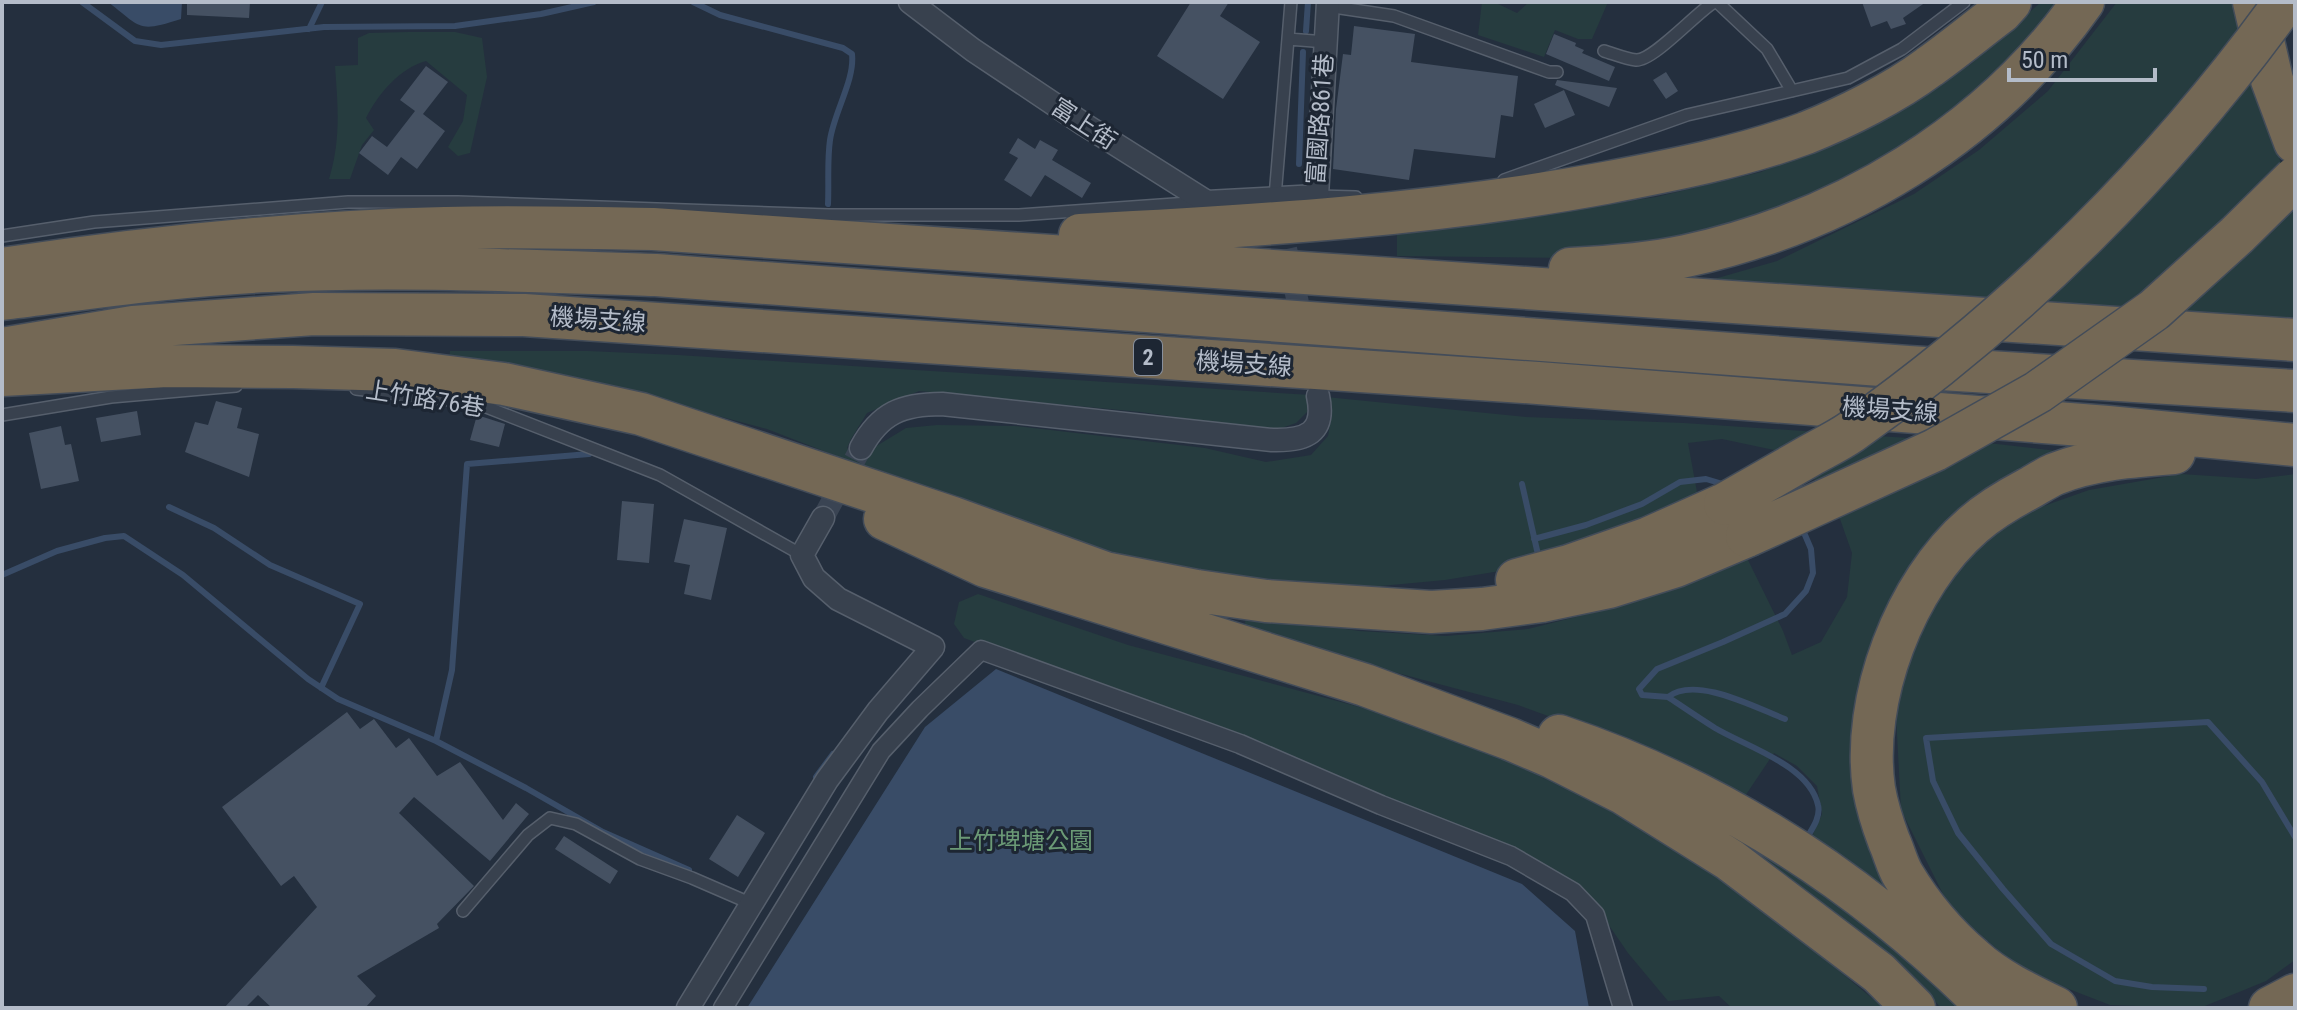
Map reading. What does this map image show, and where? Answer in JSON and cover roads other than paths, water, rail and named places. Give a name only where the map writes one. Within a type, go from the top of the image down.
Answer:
[{"type":"highway","points":[[851,242],[1184,230],[1368,207],[1523,197],[1668,171],[1738,155],[1807,132],[1866,104],[1927,69],[2010,2]]},
{"type":"highway","points":[[1332,275],[1622,266],[1685,256],[1767,235],[1828,211],[1895,176],[1947,140],[2036,60],[2083,2]]},
{"type":"highway","points":[[2254,2],[2272,80],[2295,142]]},
{"type":"highway","points":[[2,375],[167,366],[293,367],[395,370],[519,387],[641,414],[953,518],[1105,573],[1197,591],[1330,607],[1431,612],[1542,601],[1623,583],[1676,566],[1942,363],[2028,290],[2109,212],[2199,112],[2285,2]]},
{"type":"highway","points":[[1736,520],[1935,450],[2038,392],[2154,310],[2295,178]]},
{"type":"highway","points":[[2,269],[206,242],[447,228],[653,229],[2295,340]]},
{"type":"highway","name":"機場支線","points":[[2,299],[267,271],[460,269],[656,275],[1861,364],[2295,391]]},
{"type":"highway","name":"機場支線","points":[[2,349],[133,327],[314,314],[524,315],[1538,383],[2076,424],[2295,446]]},
{"type":"highway","points":[[717,441],[985,566],[1365,685],[1510,739],[1623,793],[1742,868],[1879,973],[1914,1008]]},
{"type":"highway","points":[[2056,1008],[2023,992],[1974,959],[1931,914],[1901,872],[1874,789],[1872,750],[1885,669],[1906,613],[1937,563],[1973,525],[2009,499],[2054,475],[2121,457],[2295,446]]},
{"type":"highway","points":[[1365,685],[1476,708],[1610,753],[1692,790],[1762,828],[1837,877],[1903,928],[1989,1008]]},
{"type":"highway","points":[[2270,1008],[2295,995]]},
{"type":"street","name":"富上街","points":[[910,2],[973,50],[1207,202]]},
{"type":"street","name":"富國路861巷","points":[[1275,197],[1317,196],[1328,4]]},
{"type":"street","points":[[1207,202],[1275,197]]},
{"type":"street","points":[[861,448],[874,426],[883,418],[909,407],[933,404],[1291,440],[1318,426],[1321,411],[1318,396]]},
{"type":"street","points":[[802,555],[823,518]]},
{"type":"street","name":"上竹路76巷","points":[[688,1008],[827,780],[878,711],[933,647],[838,599],[814,578],[802,555]]},
{"type":"street","points":[[723,1008],[881,751],[981,650],[1240,744],[1381,805],[1511,856],[1573,892],[1595,915],[1623,1008]]},
{"type":"lane","points":[[1275,197],[1291,2]]},
{"type":"lane","points":[[1604,51],[1638,60],[1654,54],[1701,10],[1715,2],[1767,49],[1792,91]]},
{"type":"lane","points":[[1496,182],[1687,115],[1848,78],[1902,49],[1964,2]]},
{"type":"lane","points":[[1328,4],[1394,16],[1549,72],[1557,72]]},
{"type":"lane","points":[[1288,39],[1326,42]]},
{"type":"lane","points":[[1422,198],[1436,195]]},
{"type":"lane","points":[[1317,196],[1368,207]]},
{"type":"lane","points":[[2,236],[94,222],[348,202],[490,203],[861,215],[1019,215],[1207,202]]},
{"type":"lane","points":[[2,415],[111,397],[248,385]]},
{"type":"lane","name":"上竹路76巷","points":[[339,387],[476,403],[660,475],[802,555]]},
{"type":"lane","points":[[463,911],[528,835],[550,818],[576,824],[640,859],[752,904]]},
{"type":"water","points":[[108,2],[182,2],[181,19],[156,26],[141,26]]},
{"type":"water","name":"上竹埤塘公園","points":[[996,669],[1522,884],[1575,931],[1589,1008],[747,1008],[925,727]]},
{"type":"waterway","points":[[82,2],[135,41],[161,45],[324,27],[455,26],[541,14],[594,2]]},
{"type":"waterway","points":[[309,29],[322,2]]},
{"type":"waterway","points":[[693,2],[720,15],[843,48],[852,54],[850,74],[830,140],[828,204]]},
{"type":"waterway","points":[[1306,31],[1308,2]]},
{"type":"waterway","points":[[1299,164],[1303,52]]},
{"type":"waterway","points":[[436,741],[452,670],[467,464],[589,454]]},
{"type":"waterway","points":[[1534,539],[1586,525],[1642,504],[1680,482],[1706,479],[1726,485]]},
{"type":"waterway","points":[[1522,484],[1539,559]]},
{"type":"waterway","points":[[169,507],[214,528],[270,565],[360,604],[321,688]]},
{"type":"waterway","points":[[1668,697],[1642,695],[1639,689],[1657,669],[1785,614],[1806,591],[1813,573],[1811,549],[1802,528]]},
{"type":"waterway","points":[[2,575],[57,551],[124,536],[183,575],[308,679],[338,699],[436,741],[603,832],[689,870]]},
{"type":"waterway","points":[[1785,719],[1709,691],[1680,691],[1668,697],[1715,728],[1790,768],[1803,779],[1819,809],[1806,839]]},
{"type":"waterway","points":[[2204,989],[2152,987],[2115,981],[2051,944],[1958,833],[1933,781],[1926,738],[2208,722],[2262,782],[2295,837]]},
{"type":"waterway","points":[[816,777],[833,754]]},
{"type":"tunnel","points":[[1279,217],[1314,375]]},
{"type":"tunnel","points":[[823,518],[861,448]]}]
